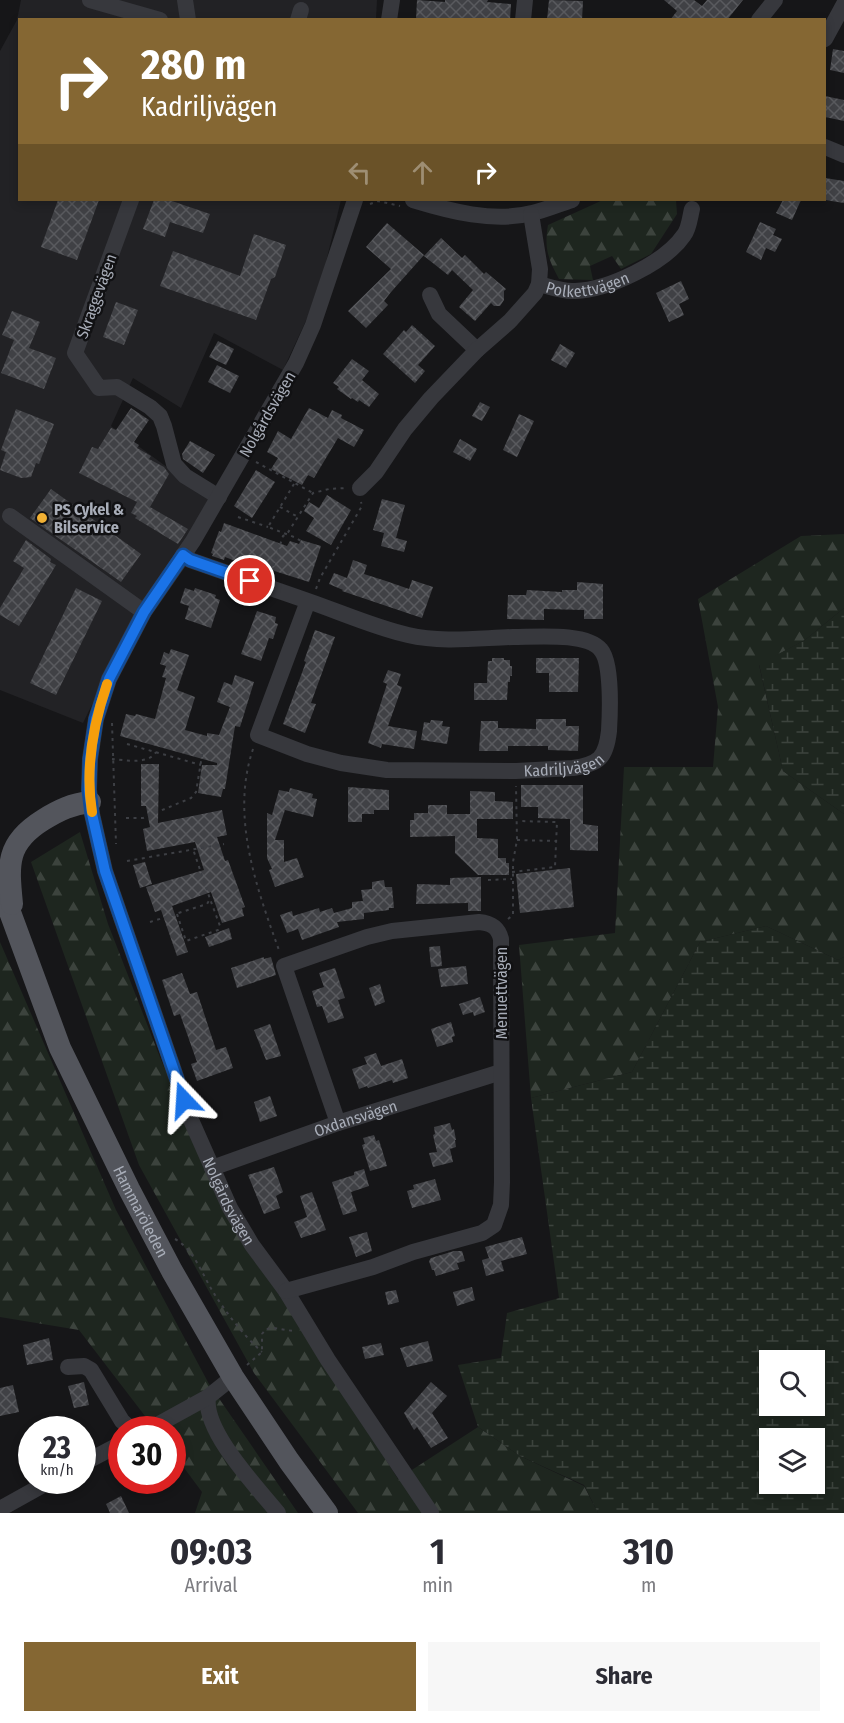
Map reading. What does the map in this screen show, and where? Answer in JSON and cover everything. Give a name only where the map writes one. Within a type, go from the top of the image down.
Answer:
[{"type":"main road","points":[[15,929],[11,866],[13,852],[19,838],[28,829],[62,808],[90,802]]},
{"type":"main road","name":"Hammaröleden","points":[[0,885],[60,1048],[95,1123],[172,1272],[233,1377],[327,1513]]},
{"type":"street","points":[[75,0],[91,1],[153,18]]},
{"type":"street","points":[[185,0],[188,18]]},
{"type":"street","points":[[389,18],[392,0]]},
{"type":"street","points":[[523,18],[525,0]]},
{"type":"street","points":[[761,18],[775,0]]},
{"type":"street","points":[[826,37],[844,4]]},
{"type":"street","points":[[826,147],[844,155]]},
{"type":"street","name":"Skraggevägen","points":[[131,201],[75,353],[99,388],[117,387],[150,407],[160,416],[174,464],[185,476],[219,497]]},
{"type":"street","name":"Nolgårdsvägen","points":[[355,201],[313,325],[297,363],[219,497],[144,612],[109,679],[96,719],[90,759],[90,802],[105,871],[180,1091],[230,1208],[252,1245],[286,1291],[328,1360],[431,1513]]},
{"type":"street","points":[[418,201],[479,214],[504,216],[531,214],[569,201]]},
{"type":"street","name":"Polkettvägen","points":[[360,488],[376,472],[430,398],[477,350],[510,321],[535,293],[539,284],[574,291],[606,285],[644,267],[669,250],[686,234],[692,209]]},
{"type":"street","points":[[531,214],[540,269],[539,284]]},
{"type":"street","points":[[430,295],[439,314],[477,350]]},
{"type":"street","points":[[10,516],[144,612]]},
{"type":"street","name":"Kadriljvägen","points":[[183,555],[190,560],[408,636],[447,639],[534,637],[579,639],[596,645],[602,650],[607,664],[609,728],[605,753],[595,763],[587,766],[516,771],[406,771],[358,766],[307,754],[258,735]]},
{"type":"street","points":[[258,735],[308,601]]},
{"type":"street","name":"Menuettvägen","points":[[284,966],[367,937],[392,931],[479,922],[496,928],[501,939],[503,1014],[502,1182],[501,1205],[494,1225],[482,1233],[286,1291]]},
{"type":"street","points":[[284,966],[338,1123]]},
{"type":"street","name":"Oxdansvägen","points":[[212,1168],[338,1123],[501,1072]]},
{"type":"street","points":[[68,1367],[84,1366],[91,1370],[119,1416]]},
{"type":"street","points":[[173,1416],[208,1397],[233,1377]]},
{"type":"street","points":[[208,1397],[209,1416],[220,1438],[278,1513]]},
{"type":"street","points":[[0,1509],[27,1494]]},
{"type":"path","points":[[251,459],[313,493],[329,489],[360,488],[362,506],[320,578],[314,596],[308,601]]},
{"type":"path","points":[[268,527],[294,484]]},
{"type":"path","points":[[267,587],[283,536],[287,534],[313,493]]},
{"type":"path","points":[[280,507],[298,517]]},
{"type":"path","points":[[238,517],[287,534],[303,542],[303,547]]},
{"type":"path","points":[[112,718],[116,844]]},
{"type":"path","points":[[258,735],[250,759],[244,796],[247,840],[256,882],[284,966]]},
{"type":"path","points":[[126,818],[143,818],[191,798],[196,792],[205,737]]},
{"type":"path","points":[[127,744],[201,765]]},
{"type":"path","points":[[112,759],[147,760],[156,752]]},
{"type":"path","points":[[496,928],[513,915],[512,872],[517,840],[516,771]]},
{"type":"path","points":[[512,872],[555,867],[557,822],[517,821]]},
{"type":"path","points":[[517,840],[556,841]]},
{"type":"path","points":[[127,861],[224,844]]},
{"type":"path","points":[[177,913],[186,941],[218,930],[220,926],[194,849]]},
{"type":"path","points":[[488,880],[512,879]]},
{"type":"path","points":[[150,922],[207,904],[210,899]]},
{"type":"path","points":[[175,1239],[187,1246],[215,1295],[250,1342],[262,1352],[262,1334],[269,1328],[296,1332],[310,1330]]},
{"type":"shaded area","points":[[21,0],[377,0],[376,18],[18,18],[18,201],[341,201],[318,295],[283,370],[214,333],[181,408],[133,378],[111,426],[209,498],[180,551],[136,615],[83,723],[0,690],[0,51],[17,20]]},
{"type":"green space","points":[[601,201],[676,201],[677,214],[651,254],[621,269],[612,256],[590,266],[593,280],[559,279],[548,253],[546,240],[548,225]]},
{"type":"green space","points":[[844,534],[844,608],[805,640],[759,665],[783,771],[844,814],[844,957],[838,960],[766,926],[700,942],[632,1072],[531,1098],[519,945],[615,933],[624,767],[713,767],[718,707],[698,599],[801,536]]},
{"type":"green space","points":[[844,608],[844,814],[783,771],[759,664],[805,640]]},
{"type":"green space","points":[[80,832],[108,924],[161,1060],[217,1191],[398,1479],[478,1427],[520,1456],[584,1486],[598,1513],[358,1513],[254,1373],[139,1165],[31,862]]},
{"type":"green space","points":[[766,926],[838,960],[844,957],[844,1513],[598,1513],[584,1485],[520,1456],[478,1427],[458,1365],[501,1358],[507,1313],[559,1298],[531,1098],[632,1072],[700,942]]},
{"type":"green space","points":[[0,942],[116,1210],[209,1384],[298,1513],[195,1513],[202,1492],[186,1470],[186,1416],[145,1416],[79,1330],[0,1317]]},
{"type":"building","points":[[417,0],[445,2],[445,0],[488,0],[487,2],[511,4],[510,18],[416,18]]},
{"type":"building","points":[[549,0],[583,1],[582,18],[547,18]]},
{"type":"building","points":[[664,0],[694,0],[702,6],[707,0],[743,0],[729,18],[672,18],[677,11]]},
{"type":"building","points":[[833,49],[844,51],[844,73],[830,70]]},
{"type":"building","points":[[826,96],[844,100],[844,121],[826,117]]},
{"type":"building","points":[[826,178],[844,181],[844,203],[826,200]]},
{"type":"building","points":[[58,201],[99,201],[77,260],[41,247]]},
{"type":"building","points":[[154,201],[172,201],[210,214],[203,233],[170,222],[165,237],[143,229]]},
{"type":"building","points":[[782,201],[801,201],[792,220],[776,213]]},
{"type":"building","points":[[760,222],[776,229],[773,235],[782,239],[775,252],[766,248],[761,260],[746,252]]},
{"type":"building","points":[[387,223],[424,255],[384,301],[388,305],[366,328],[348,311],[391,269],[366,247]]},
{"type":"building","points":[[254,234],[286,245],[256,320],[160,286],[173,251],[240,276]]},
{"type":"building","points":[[441,238],[462,258],[465,255],[484,274],[486,272],[506,289],[500,306],[494,306],[491,303],[475,321],[459,307],[473,290],[452,270],[448,275],[424,256]]},
{"type":"building","points":[[681,281],[689,299],[679,304],[684,315],[669,322],[656,293]]},
{"type":"building","points":[[116,302],[138,310],[124,345],[103,337]]},
{"type":"building","points":[[12,311],[40,322],[29,348],[56,358],[44,389],[1,373],[14,340],[2,335]]},
{"type":"building","points":[[412,325],[435,346],[418,365],[425,371],[415,383],[383,354],[404,330],[406,332]]},
{"type":"building","points":[[218,341],[234,349],[226,365],[209,357]]},
{"type":"building","points":[[560,344],[575,353],[566,368],[551,360]]},
{"type":"building","points":[[352,359],[369,371],[362,380],[379,394],[369,407],[359,400],[358,402],[351,399],[337,389],[339,387],[333,383]]},
{"type":"building","points":[[217,365],[239,376],[230,393],[208,382]]},
{"type":"building","points":[[480,402],[490,407],[482,421],[472,416]]},
{"type":"building","points":[[131,408],[149,420],[134,442],[139,445],[137,448],[151,456],[149,459],[164,467],[169,474],[150,507],[188,529],[178,544],[135,518],[137,516],[131,513],[137,502],[79,473],[92,447],[98,449],[111,428],[116,430]]},
{"type":"building","points":[[309,408],[328,418],[332,410],[342,415],[341,418],[364,430],[354,447],[338,438],[314,478],[308,475],[302,485],[271,469],[278,458],[267,452],[278,431],[291,439]]},
{"type":"building","points":[[16,409],[54,424],[39,464],[36,463],[31,477],[21,478],[0,470],[6,452],[1,450]]},
{"type":"building","points":[[519,414],[534,421],[517,457],[503,450]]},
{"type":"building","points":[[460,439],[477,449],[470,461],[453,452]]},
{"type":"building","points":[[190,441],[215,455],[203,473],[183,459],[182,454]]},
{"type":"building","points":[[256,470],[275,482],[252,518],[234,506]]},
{"type":"building","points":[[51,489],[141,554],[121,582],[30,518]]},
{"type":"building","points":[[327,495],[351,510],[331,545],[306,531],[314,518],[304,511],[309,502],[319,508]]},
{"type":"building","points":[[382,499],[405,505],[396,538],[407,541],[404,552],[381,546],[384,533],[373,530]]},
{"type":"building","points":[[224,523],[287,546],[290,541],[299,544],[301,540],[321,546],[309,582],[262,567],[260,572],[225,557],[224,560],[212,556],[219,531],[221,532]]},
{"type":"building","points":[[26,540],[56,565],[19,626],[0,615],[0,608],[24,568],[13,561]]},
{"type":"building","points":[[353,560],[367,565],[364,574],[409,589],[412,580],[433,587],[422,618],[342,591],[329,584],[334,573],[347,578]]},
{"type":"building","points":[[577,582],[603,584],[603,619],[584,619],[584,610],[544,609],[544,620],[507,619],[508,595],[526,595],[527,590],[562,592],[562,590],[577,590]]},
{"type":"building","points":[[76,588],[102,601],[56,695],[30,683]]},
{"type":"building","points":[[185,588],[194,591],[195,588],[216,595],[215,598],[220,600],[211,628],[185,619],[189,606],[180,603]]},
{"type":"building","points":[[257,611],[276,617],[275,623],[278,624],[273,639],[269,638],[261,661],[241,654]]},
{"type":"building","points":[[315,630],[335,637],[311,703],[316,704],[305,733],[283,724]]},
{"type":"building","points":[[171,649],[189,655],[177,690],[195,697],[185,730],[207,736],[207,733],[219,735],[230,707],[217,702],[224,682],[232,685],[235,675],[254,682],[240,727],[235,726],[225,789],[221,797],[198,793],[202,765],[217,765],[217,763],[120,736],[126,714],[155,719],[166,678],[162,677],[166,666],[160,664],[164,652],[169,654]]},
{"type":"building","points":[[492,658],[510,660],[512,676],[508,682],[507,700],[474,700],[474,683],[487,683],[488,661],[492,661]]},
{"type":"building","points":[[536,658],[579,658],[578,692],[549,692],[549,673],[536,673]]},
{"type":"building","points":[[388,670],[401,674],[397,685],[402,687],[388,726],[417,731],[414,749],[382,744],[381,748],[368,743],[387,684],[383,682]]},
{"type":"building","points":[[536,719],[566,719],[566,726],[579,726],[578,751],[548,750],[548,746],[508,746],[508,751],[479,751],[481,721],[498,721],[498,728],[536,729]]},
{"type":"building","points":[[431,720],[443,721],[442,726],[450,727],[447,744],[421,740],[424,722],[430,723]]},
{"type":"building","points":[[141,764],[159,764],[158,823],[222,810],[227,835],[217,837],[245,907],[242,908],[244,916],[222,923],[211,892],[172,906],[188,952],[177,956],[161,910],[155,912],[146,887],[204,870],[195,842],[147,851],[143,829],[150,827],[146,806],[141,806]]},
{"type":"building","points":[[521,785],[583,785],[583,824],[598,826],[598,851],[570,850],[570,819],[538,818],[538,807],[521,807]]},
{"type":"building","points":[[348,787],[389,790],[389,810],[374,810],[374,814],[362,814],[362,822],[348,822]]},
{"type":"building","points":[[290,788],[313,794],[312,798],[317,799],[313,817],[285,810],[275,840],[284,840],[284,862],[297,858],[304,877],[275,887],[269,870],[272,869],[267,858],[267,813],[272,815],[279,790],[289,792]]},
{"type":"building","points":[[470,791],[495,792],[495,801],[513,802],[513,819],[477,819],[477,838],[498,839],[498,858],[506,858],[506,863],[509,863],[509,875],[478,875],[455,853],[455,836],[410,837],[410,820],[414,820],[414,813],[428,813],[428,805],[447,805],[447,814],[470,814]]},
{"type":"building","points":[[145,862],[152,884],[140,888],[133,865]]},
{"type":"building","points":[[570,868],[574,907],[520,913],[516,874]]},
{"type":"building","points":[[481,877],[481,911],[468,911],[468,903],[416,904],[417,884],[450,885],[450,878]]},
{"type":"building","points":[[384,880],[385,887],[392,887],[394,908],[364,913],[364,919],[337,922],[339,927],[302,940],[298,929],[287,933],[280,915],[292,911],[293,916],[319,908],[320,912],[332,908],[334,913],[352,908],[352,902],[363,901],[361,890],[372,889],[372,882]]},
{"type":"building","points":[[229,928],[232,939],[209,947],[205,937]]},
{"type":"building","points":[[440,946],[442,966],[431,967],[429,947]]},
{"type":"building","points":[[264,957],[264,959],[271,957],[276,975],[237,988],[231,968]]},
{"type":"building","points":[[466,966],[468,984],[441,987],[438,969]]},
{"type":"building","points":[[335,968],[345,998],[338,1000],[344,1018],[328,1023],[322,1006],[317,1007],[312,991],[324,987],[319,973]]},
{"type":"building","points":[[182,973],[190,994],[197,992],[216,1050],[226,1047],[233,1068],[197,1081],[191,1064],[197,1062],[180,1014],[174,1016],[162,980]]},
{"type":"building","points":[[380,984],[385,1002],[375,1006],[369,988]]},
{"type":"building","points":[[480,997],[485,1012],[474,1016],[473,1012],[463,1015],[459,1004]]},
{"type":"building","points":[[451,1022],[455,1036],[452,1037],[453,1042],[437,1047],[431,1029]]},
{"type":"building","points":[[270,1024],[281,1056],[266,1060],[254,1030]]},
{"type":"building","points":[[376,1053],[381,1066],[402,1059],[408,1078],[359,1089],[352,1069],[367,1064],[364,1057]]},
{"type":"building","points":[[270,1096],[277,1116],[260,1122],[254,1102]]},
{"type":"building","points":[[450,1123],[456,1140],[456,1147],[450,1149],[453,1162],[433,1167],[429,1153],[437,1152],[433,1135],[435,1134],[434,1127]]},
{"type":"building","points":[[374,1135],[376,1141],[379,1140],[387,1166],[370,1171],[362,1145],[365,1144],[363,1138]]},
{"type":"building","points":[[274,1167],[283,1192],[276,1196],[280,1208],[264,1214],[248,1175]]},
{"type":"building","points":[[364,1169],[369,1186],[351,1192],[357,1211],[343,1215],[332,1182]]},
{"type":"building","points":[[435,1179],[441,1200],[412,1208],[407,1191],[414,1189],[413,1185]]},
{"type":"building","points":[[312,1192],[326,1230],[301,1238],[294,1222],[307,1217],[300,1196]]},
{"type":"building","points":[[367,1232],[372,1251],[356,1257],[349,1237]]},
{"type":"building","points":[[522,1237],[527,1254],[501,1261],[504,1271],[486,1276],[482,1260],[489,1258],[485,1247]]},
{"type":"building","points":[[462,1251],[465,1261],[457,1263],[459,1269],[436,1276],[429,1261],[431,1258]]},
{"type":"building","points":[[472,1287],[475,1300],[457,1306],[453,1292]]},
{"type":"building","points":[[396,1290],[399,1302],[388,1305],[385,1292]]},
{"type":"building","points":[[49,1338],[53,1360],[27,1365],[23,1345]]},
{"type":"building","points":[[428,1341],[433,1361],[407,1367],[400,1348]]},
{"type":"building","points":[[381,1343],[384,1355],[365,1359],[362,1347]]},
{"type":"building","points":[[84,1382],[89,1405],[74,1408],[68,1386]]},
{"type":"building","points":[[431,1382],[447,1396],[432,1413],[448,1438],[431,1448],[417,1427],[414,1430],[404,1413]]},
{"type":"building","points":[[13,1385],[19,1412],[0,1416],[0,1388]]},
{"type":"building","points":[[121,1496],[129,1513],[110,1513],[106,1504]]},
{"type":"slow traffic","points":[[92,812],[89,790],[90,759],[96,719],[107,684]]},
{"type":"place","name":"PS Cykel & Bilservice","points":[[42,518]]},
{"type":"route","points":[[184,1100],[105,871],[90,802],[90,759],[96,719],[109,679],[144,612],[183,555],[190,560],[250,581]]}]
